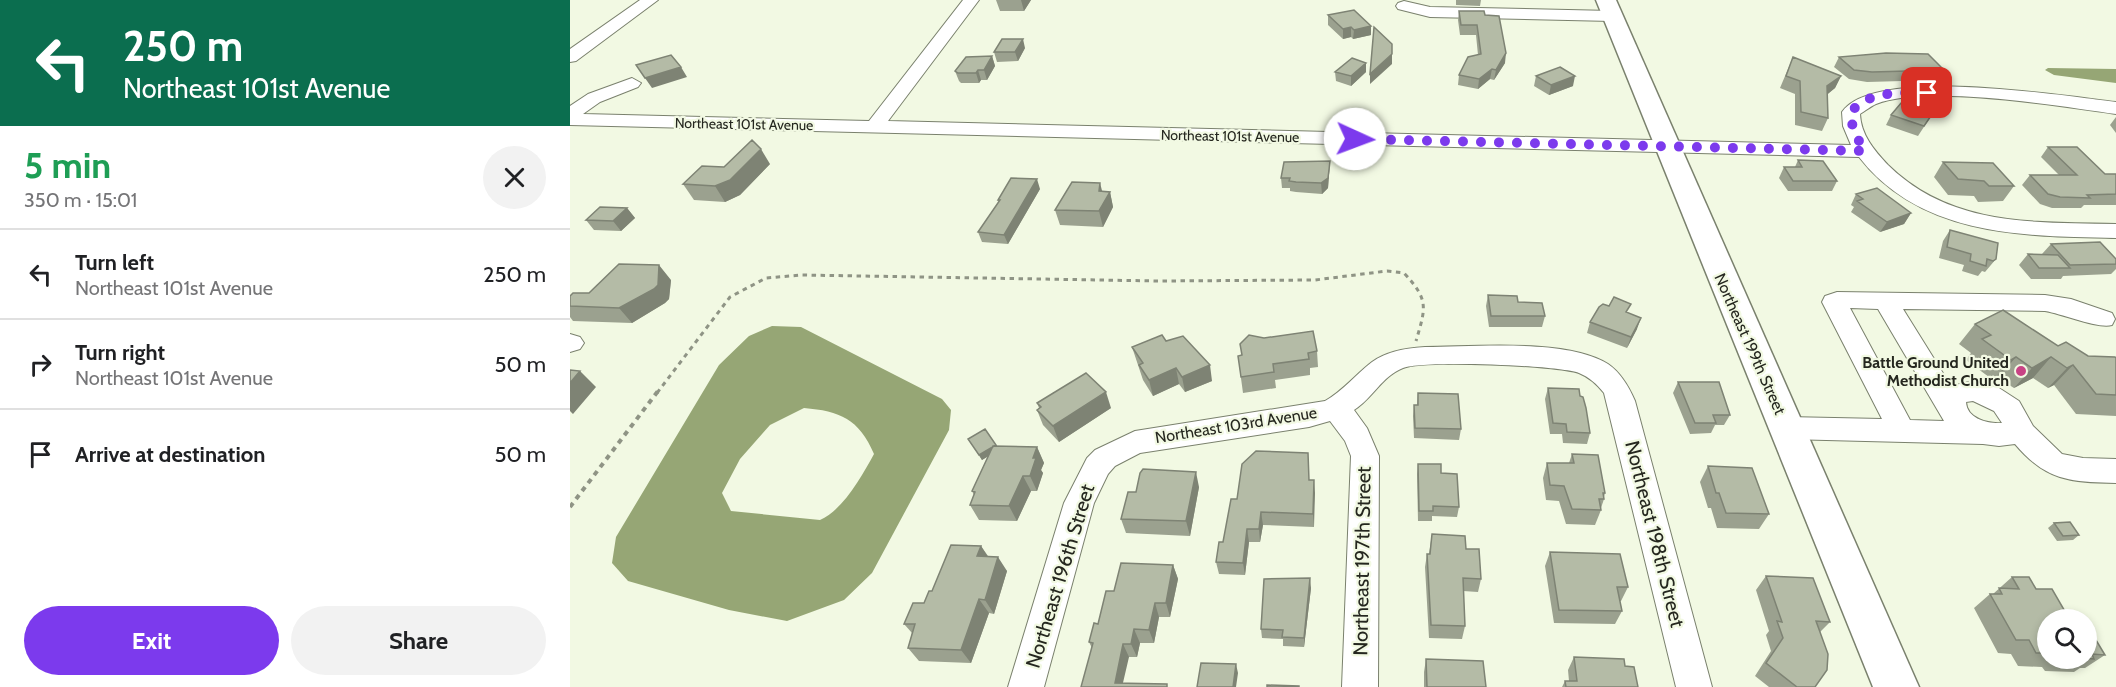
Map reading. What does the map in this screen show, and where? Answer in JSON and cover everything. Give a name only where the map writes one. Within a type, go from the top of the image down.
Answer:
[{"type":"main road","name":"Northeast 199th Street","points":[[1609,8],[1896,687]]},
{"type":"street","points":[[570,57],[651,0]]},
{"type":"street","points":[[874,127],[971,0]]},
{"type":"street","points":[[1404,6],[1430,12],[1609,8]]},
{"type":"street","points":[[570,114],[594,98],[632,83]]},
{"type":"street","points":[[2116,108],[1968,93],[1878,96],[1865,100],[1851,112],[1853,131],[1865,151],[1892,181],[1926,204],[1965,219],[2012,228],[2116,231]]},
{"type":"street","name":"Northeast 101st Avenue","points":[[570,119],[1865,151]]},
{"type":"street","points":[[1902,431],[1834,302],[1837,300],[2045,303],[2071,307],[2103,320]]},
{"type":"street","points":[[1885,300],[1954,423]]},
{"type":"street","name":"Northeast 103rd Avenue","points":[[1096,466],[1117,451],[1143,439],[1309,416],[1335,408],[1379,369],[1394,360],[1412,356],[1562,360],[1593,368],[1611,383]]},
{"type":"street","name":"Northeast 198th Street","points":[[1611,383],[1622,401],[1694,687]]},
{"type":"street","points":[[1954,423],[1952,398],[1964,391],[1976,392],[1999,401],[2008,408],[2016,418],[2017,426],[2042,453],[2060,466],[2070,469],[2116,471]]},
{"type":"street","name":"Northeast 197th Street","points":[[1335,408],[1349,421],[1365,456],[1360,687]]},
{"type":"street","points":[[1787,428],[1902,431],[1962,422],[1981,433],[1995,436],[2008,435],[2017,426]]},
{"type":"street","name":"Northeast 196th Street","points":[[1026,687],[1079,502],[1096,466]]},
{"type":"path","points":[[570,507],[730,297],[766,278],[825,275],[1315,280],[1387,271],[1404,273],[1424,294],[1425,307],[1412,356]]},
{"type":"shaded area","points":[[2048,68],[2116,69],[2116,83],[2054,75],[2045,70]]},
{"type":"shaded area","points":[[772,326],[801,327],[942,399],[951,410],[949,430],[872,573],[844,600],[787,621],[729,610],[628,581],[612,563],[616,537],[719,365],[749,336]],"holes":[[[804,408],[838,415],[855,425],[862,432],[874,454],[844,501],[820,520],[731,511],[722,493],[740,459],[770,425]]]},
{"type":"building","points":[[1354,10],[1371,26],[1354,30],[1351,27],[1343,29],[1328,15]]},
{"type":"building","points":[[1459,11],[1484,11],[1485,15],[1499,16],[1506,53],[1496,70],[1492,69],[1479,79],[1459,75],[1468,57],[1481,54],[1477,25],[1461,25]]},
{"type":"building","points":[[1374,27],[1392,44],[1392,54],[1370,74]]},
{"type":"building","points":[[1002,39],[1023,39],[1015,52],[994,52]]},
{"type":"building","points":[[1886,53],[1928,54],[1944,70],[1872,72],[1854,70],[1839,57]]},
{"type":"building","points":[[671,55],[681,67],[645,78],[636,65]]},
{"type":"building","points":[[992,56],[984,70],[978,70],[976,73],[955,71],[966,57]]},
{"type":"building","points":[[1793,57],[1841,76],[1827,86],[1828,118],[1801,112],[1800,81],[1786,76]]},
{"type":"building","points":[[1352,58],[1366,63],[1351,76],[1335,72]]},
{"type":"building","points":[[1560,67],[1575,76],[1551,85],[1536,76]]},
{"type":"building","points":[[1901,103],[1933,113],[1924,126],[1891,115]]},
{"type":"building","points":[[752,140],[761,149],[730,180],[715,186],[683,184],[702,166],[724,167]]},
{"type":"building","points":[[2048,147],[2077,147],[2105,174],[2116,174],[2116,194],[2087,195],[2090,198],[2060,197],[2048,194],[2030,175],[2077,175]]},
{"type":"building","points":[[1798,160],[1823,161],[1837,181],[1793,181],[1784,167],[1802,167]]},
{"type":"building","points":[[1330,161],[1328,178],[1321,183],[1296,182],[1289,181],[1290,178],[1281,178],[1284,162]]},
{"type":"building","points":[[1943,162],[1993,163],[2014,186],[1989,186],[1984,181],[1958,179]]},
{"type":"building","points":[[1011,178],[1037,179],[1004,235],[978,232],[1000,200],[998,200]]},
{"type":"building","points":[[1072,182],[1100,183],[1099,191],[1110,192],[1099,211],[1055,210]]},
{"type":"building","points":[[1877,188],[1911,213],[1887,222],[1857,201],[1863,199],[1856,194]]},
{"type":"building","points":[[600,207],[627,208],[613,221],[586,220]]},
{"type":"building","points":[[1950,230],[1998,243],[1996,259],[1993,261],[1987,259],[1986,266],[1970,261],[1971,254],[1947,247]]},
{"type":"building","points":[[2100,242],[2116,259],[2116,264],[2070,265],[2051,244]]},
{"type":"building","points":[[2028,254],[2058,255],[2070,268],[2039,268]]},
{"type":"building","points":[[619,264],[659,265],[658,285],[619,308],[570,306],[570,296],[573,293],[589,293]]},
{"type":"building","points":[[1488,295],[1517,296],[1518,302],[1542,303],[1545,316],[1491,316]]},
{"type":"building","points":[[1614,297],[1631,304],[1626,312],[1641,318],[1631,337],[1590,322],[1599,307],[1603,304],[1609,306]]},
{"type":"building","points":[[2003,310],[2058,346],[2066,342],[2088,356],[2115,357],[2116,395],[2096,394],[2073,365],[2067,368],[2051,357],[2032,368],[2016,357],[2011,360],[1982,339],[1991,335],[1975,324]]},
{"type":"building","points":[[1313,331],[1317,351],[1308,353],[1309,359],[1273,364],[1274,372],[1241,377],[1238,356],[1242,355],[1240,344],[1249,335],[1264,338]]},
{"type":"building","points":[[1162,335],[1166,341],[1183,336],[1210,365],[1182,377],[1176,368],[1149,380],[1139,365],[1143,363],[1132,347]]},
{"type":"building","points":[[570,370],[580,371],[570,383]]},
{"type":"building","points":[[1086,373],[1106,392],[1053,426],[1037,410],[1041,407],[1037,403]]},
{"type":"building","points":[[1678,382],[1719,382],[1730,415],[1713,415],[1716,423],[1695,423]]},
{"type":"building","points":[[1548,388],[1579,389],[1586,408],[1590,433],[1567,432],[1566,424],[1553,423]]},
{"type":"building","points":[[1418,393],[1458,394],[1461,429],[1415,428],[1414,405],[1418,405]]},
{"type":"building","points":[[985,429],[996,445],[979,455],[968,439]]},
{"type":"building","points":[[993,446],[1037,447],[1030,476],[1023,476],[1009,506],[970,505],[975,492],[972,491]]},
{"type":"building","points":[[1256,451],[1308,453],[1309,480],[1314,480],[1313,514],[1261,512],[1259,529],[1247,529],[1243,563],[1216,562],[1219,542],[1223,542],[1231,499],[1237,499],[1242,464]]},
{"type":"building","points":[[1572,454],[1598,455],[1605,493],[1603,493],[1604,499],[1599,499],[1601,510],[1572,509],[1564,486],[1550,485],[1547,463],[1574,463]]},
{"type":"building","points":[[1418,464],[1441,464],[1441,473],[1457,474],[1459,507],[1433,506],[1433,511],[1419,511]]},
{"type":"building","points":[[1708,466],[1752,468],[1769,514],[1726,513],[1719,493],[1716,493]]},
{"type":"building","points":[[1143,469],[1196,472],[1186,521],[1121,519],[1128,492],[1136,492]]},
{"type":"building","points":[[2070,522],[2079,535],[2063,536],[2054,523]]},
{"type":"building","points":[[1432,534],[1465,536],[1466,549],[1479,549],[1481,579],[1463,578],[1465,626],[1431,625],[1427,554],[1430,554]]},
{"type":"building","points":[[951,545],[981,546],[977,556],[998,557],[985,600],[979,599],[961,650],[908,648],[915,624],[904,624],[913,603],[924,603],[929,591],[932,591]]},
{"type":"building","points":[[1550,552],[1620,554],[1628,587],[1617,587],[1622,611],[1559,610]]},
{"type":"building","points":[[1121,563],[1173,565],[1166,603],[1155,603],[1149,630],[1134,629],[1131,644],[1123,644],[1115,683],[1167,684],[1167,687],[1081,687],[1093,643],[1089,642],[1094,623],[1098,624],[1106,591],[1114,591]]},
{"type":"building","points":[[1766,576],[1813,578],[1830,622],[1816,621],[1828,654],[1827,670],[1815,687],[1797,687],[1766,663],[1783,638],[1777,621],[1782,622]]},
{"type":"building","points":[[2012,577],[2029,577],[2036,589],[2052,589],[2064,609],[2037,609],[2037,653],[2029,640],[2016,640],[1990,594],[2002,594],[1999,588],[2019,589]]},
{"type":"building","points":[[1310,578],[1304,638],[1282,637],[1283,630],[1261,629],[1264,579]]},
{"type":"building","points":[[2097,642],[2105,655],[2097,654]]},
{"type":"building","points":[[1574,657],[1624,659],[1625,666],[1634,667],[1638,687],[1566,687],[1565,681],[1577,681]]},
{"type":"building","points":[[1426,659],[1483,661],[1486,687],[1427,687]]},
{"type":"building","points":[[1201,663],[1236,664],[1233,687],[1197,687]]},
{"type":"building","points":[[1267,685],[1299,686],[1299,687],[1267,687]]},
{"type":"place","name":"Battle Ground United Methodist Church","points":[[2021,371]]},
{"type":"route","points":[[1355,139],[1865,151],[1853,131],[1851,122],[1851,112],[1856,106],[1878,96],[1927,93]]}]
